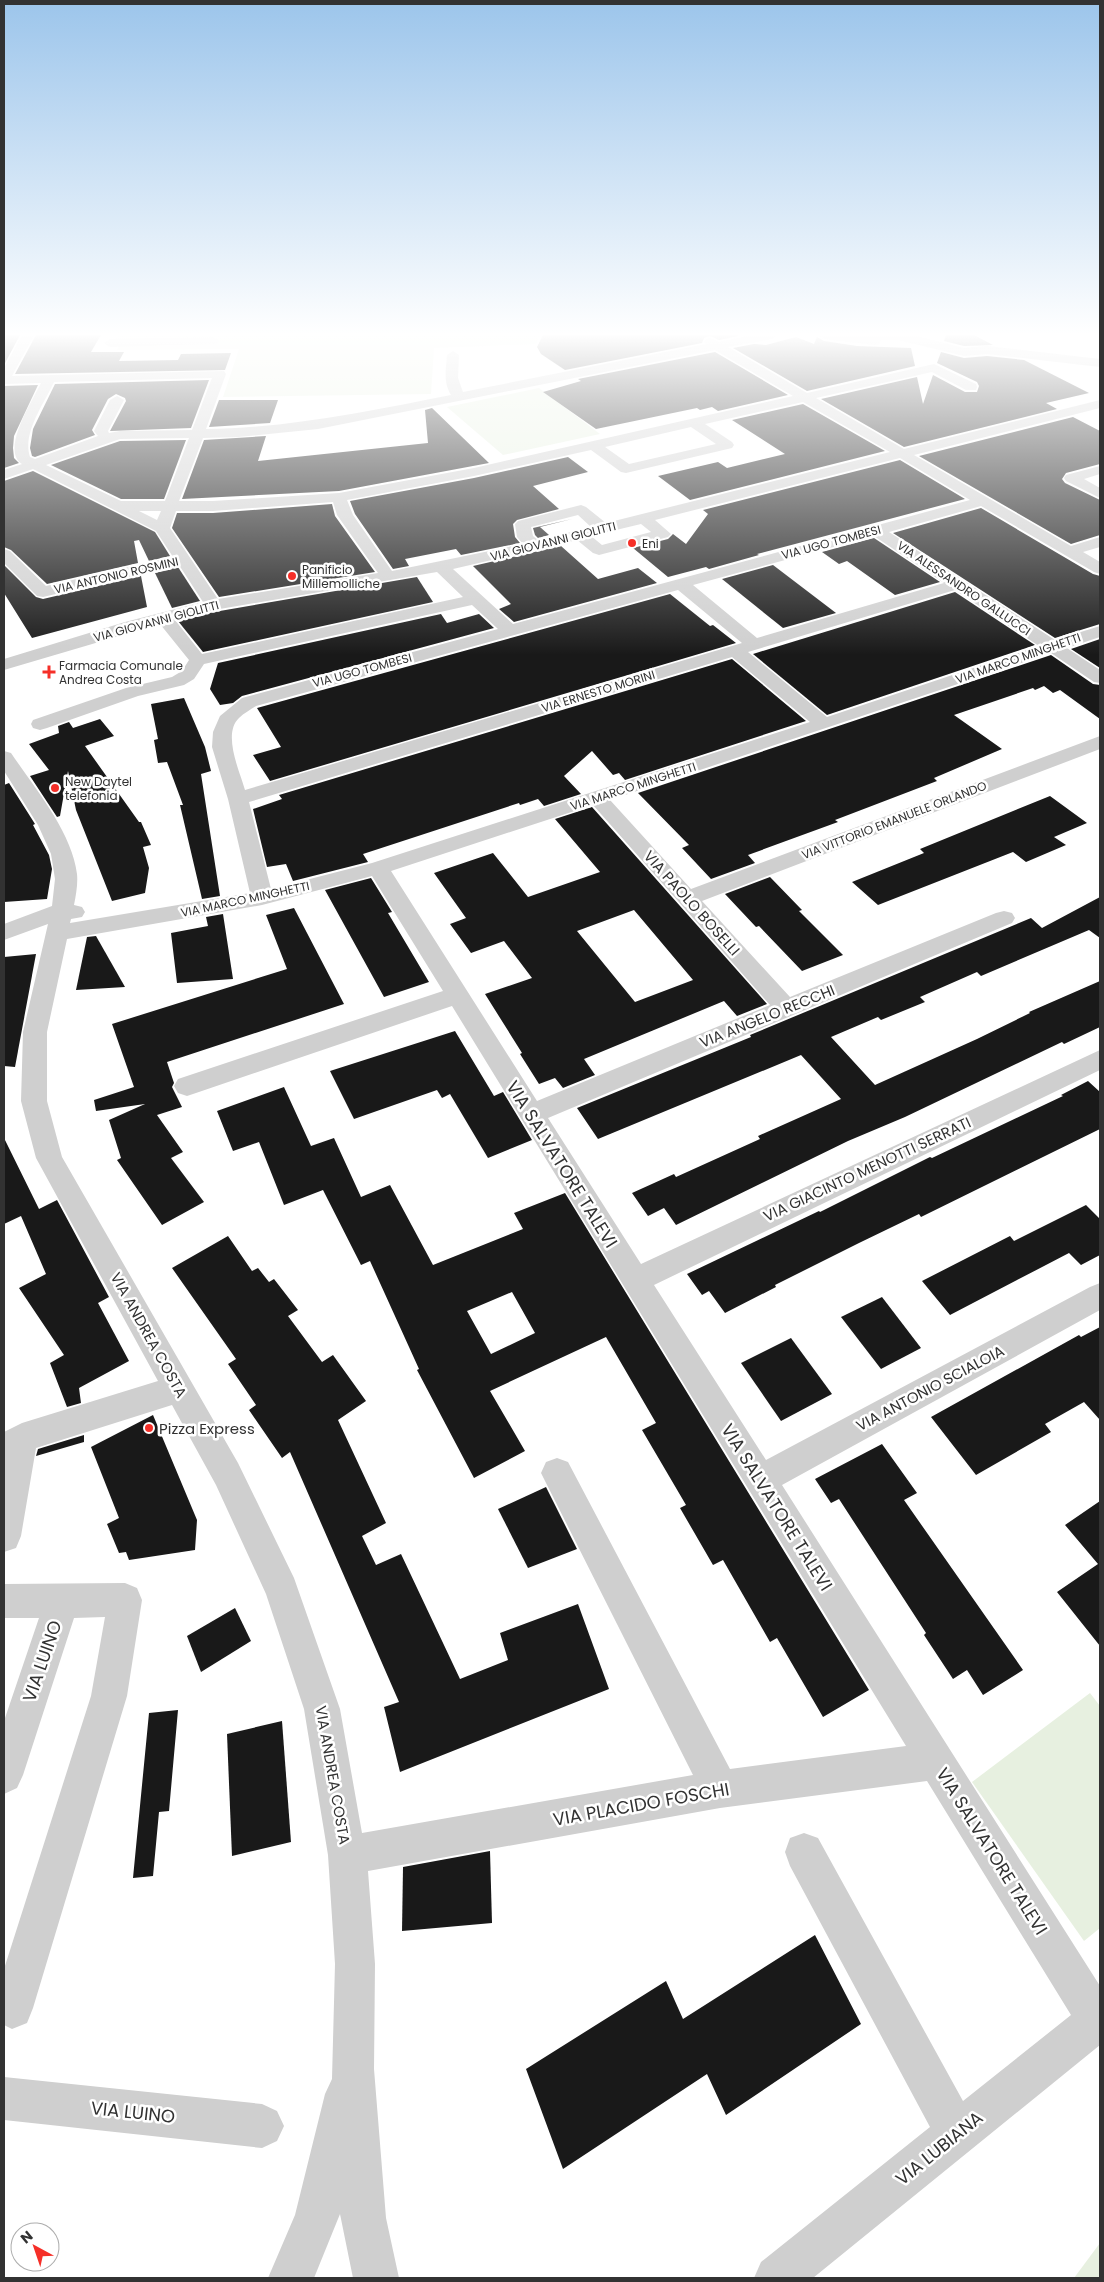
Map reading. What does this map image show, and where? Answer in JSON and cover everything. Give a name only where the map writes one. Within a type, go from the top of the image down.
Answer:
[{"type":"street","points":[[21,441],[20,447],[24,459],[162,528],[213,605]]},
{"type":"street","points":[[4,475],[96,441]]},
{"type":"street","points":[[162,528],[195,441]]},
{"type":"street","points":[[119,506],[249,504],[339,497],[418,484],[609,441]]},
{"type":"street","points":[[594,445],[626,469],[727,445],[722,441]]},
{"type":"street","points":[[879,441],[1100,569]]},
{"type":"street","name":"VIA GIOVANNI GIOLITTI","points":[[4,665],[164,617],[213,605],[441,567],[580,535],[951,441]]},
{"type":"street","points":[[1100,470],[1071,478],[1100,494]]},
{"type":"street","points":[[339,497],[345,515],[388,576]]},
{"type":"street","name":"VIA UGO TOMBESI","points":[[262,898],[238,798],[222,747],[223,732],[229,716],[249,702],[983,501]]},
{"type":"street","points":[[535,546],[525,537],[523,524],[581,510],[603,529]]},
{"type":"street","points":[[580,535],[598,550],[663,534],[644,519]]},
{"type":"street","name":"VIA ALESSANDRO GALLUCCI","points":[[876,530],[1100,678]]},
{"type":"street","points":[[1070,551],[1100,542]]},
{"type":"street","name":"VIA ANTONIO ROSMINI","points":[[4,554],[43,592],[184,560]]},
{"type":"street","points":[[441,567],[509,630]]},
{"type":"street","points":[[680,583],[754,644]]},
{"type":"street","name":"VIA ERNESTO MORINI","points":[[238,798],[957,584]]},
{"type":"street","points":[[40,724],[132,692],[178,681],[188,675],[198,660],[474,598]]},
{"type":"street","points":[[164,617],[198,660]]},
{"type":"street","name":"VIA MARCO MINGHETTI","points":[[11,930],[60,921],[160,916],[262,898],[378,868],[824,724],[1100,631]]},
{"type":"street","points":[[735,650],[824,724]]},
{"type":"street","name":"VIA VITTORIO EMANUELE ORLANDO","points":[[688,898],[1100,742]]},
{"type":"street","name":"VIA ANDREA COSTA","points":[[4,757],[60,849],[65,870],[66,890],[35,1032],[34,1101],[49,1158],[227,1474],[282,1590],[322,1709],[347,1855],[355,1964],[353,2069],[363,2218],[376,2278]]},
{"type":"street","name":"VIA PAOLO BOSELLI","points":[[597,798],[786,1008]]},
{"type":"street","name":"VIA SALVATORE TALEVI","points":[[378,868],[936,1762],[1099,2019]]},
{"type":"street","name":"VIA ANGELO RECCHI","points":[[531,1114],[1004,918]]},
{"type":"street","points":[[187,1086],[457,995]]},
{"type":"street","name":"VIA GIACINTO MENOTTI SERRATI","points":[[635,1280],[1100,1058]]},
{"type":"street","name":"VIA ANTONIO SCIALOIA","points":[[760,1480],[1100,1296]]},
{"type":"street","points":[[4,1536],[13,1444],[179,1389]]},
{"type":"street","points":[[557,1473],[720,1789]]},
{"type":"street","points":[[12,2008],[109,1696],[125,1600],[62,1601]]},
{"type":"street","name":"VIA LUINO","points":[[4,1601],[62,1601],[4,1775]]},
{"type":"street","name":"VIA PLACIDO FOSCHI","points":[[347,1855],[720,1789],[936,1762]]},
{"type":"street","points":[[804,1852],[957,2134]]},
{"type":"street","name":"VIA LUBIANA","points":[[776,2278],[1099,2019]]},
{"type":"street","name":"VIA ANDREA COSTA","points":[[291,2278],[317,2216],[353,2069]]},
{"type":"street","name":"VIA LUINO","points":[[4,2098],[262,2126]]},
{"type":"green space","points":[[487,441],[565,441],[503,455]]},
{"type":"green space","points":[[1090,1693],[1100,1706],[1100,1928],[1084,1941],[972,1782]]},
{"type":"green space","points":[[1100,2243],[1100,2278],[1074,2278]]},
{"type":"building","points":[[4,441],[14,441],[14,458],[19,463],[4,468]]},
{"type":"building","points":[[31,441],[77,441],[35,457],[32,456]]},
{"type":"building","points":[[119,441],[185,441],[164,499],[121,499],[51,465]]},
{"type":"building","points":[[203,441],[264,441],[258,461],[428,443],[428,441],[467,441],[489,463],[339,491],[182,499]]},
{"type":"building","points":[[766,441],[868,441],[885,451],[690,500],[658,476],[718,462],[727,468],[785,454]]},
{"type":"building","points":[[894,441],[926,441],[904,447]]},
{"type":"building","points":[[976,441],[1100,441],[1100,464],[1066,473],[1062,479],[1065,483],[1100,500],[1100,535],[1071,544],[919,456]]},
{"type":"building","points":[[568,457],[588,472],[533,486],[559,509],[517,520],[513,524],[515,537],[520,543],[461,555],[456,549],[405,559],[409,566],[393,569],[355,514],[350,501],[474,478]]},
{"type":"building","points":[[900,460],[965,499],[757,554],[759,555],[709,569],[706,567],[668,577],[633,548],[668,539],[673,534],[686,544],[708,514],[703,510]]},
{"type":"building","points":[[33,471],[155,532],[170,556],[149,561],[139,540],[134,541],[138,563],[47,584],[11,550],[4,547],[4,481]]},
{"type":"building","points":[[332,504],[335,516],[375,572],[219,597],[172,528],[177,513],[213,513]]},
{"type":"building","points":[[981,508],[1093,574],[1100,576],[1100,624],[1055,638],[893,533]]},
{"type":"building","points":[[572,519],[540,527],[549,535],[538,538],[535,535],[533,528]]},
{"type":"building","points":[[874,538],[940,582],[895,595],[847,561],[839,564],[822,552]]},
{"type":"building","points":[[561,546],[598,579],[638,568],[657,583],[514,622],[499,609],[511,604],[473,566]]},
{"type":"building","points":[[4,565],[36,597],[43,599],[141,576],[147,607],[32,638],[4,593]]},
{"type":"building","points":[[773,565],[836,613],[783,628],[722,579]]},
{"type":"building","points":[[178,567],[200,601],[172,608],[155,573]]},
{"type":"building","points":[[417,577],[433,602],[203,652],[178,621],[214,612]]},
{"type":"building","points":[[955,592],[1035,645],[827,715],[753,654]]},
{"type":"building","points":[[670,594],[710,626],[713,625],[736,643],[270,781],[253,755],[281,747],[257,708]]},
{"type":"building","points":[[441,614],[447,623],[479,614],[494,628],[242,696],[233,703],[220,705],[210,689],[218,663]]},
{"type":"building","points":[[1100,639],[1100,668],[1071,649]]},
{"type":"building","points":[[1051,655],[1093,684],[1100,685],[1100,719],[1060,690],[1053,693],[1044,686],[954,715],[1002,749],[934,778],[937,781],[835,820],[838,822],[748,855],[755,863],[711,879],[682,848],[689,845],[638,793]]},
{"type":"building","points":[[732,659],[806,721],[625,780],[619,773],[613,775],[592,751],[564,776],[581,794],[544,806],[538,799],[520,805],[519,803],[363,854],[368,862],[293,881],[286,864],[267,867],[253,809],[282,799],[279,795]]},
{"type":"building","points":[[184,698],[205,747],[211,771],[201,774],[220,896],[202,899],[180,805],[183,805],[167,762],[158,763],[154,740],[158,739],[151,704]]},
{"type":"building","points":[[100,719],[114,736],[85,746],[139,822],[141,822],[151,845],[143,847],[149,868],[145,893],[112,901],[76,810],[68,771],[60,816],[57,817],[30,776],[49,770],[29,744],[59,733],[58,726],[69,722],[73,728]]},
{"type":"building","points":[[9,783],[35,824],[33,825],[49,855],[52,869],[47,899],[4,902],[4,785]]},
{"type":"building","points":[[1050,796],[1087,823],[1054,837],[1066,845],[1026,862],[1013,852],[878,905],[852,882],[924,853],[920,849]]},
{"type":"building","points":[[592,807],[767,1004],[737,1016],[724,1001],[584,1059],[595,1075],[563,1088],[555,1078],[539,1084],[485,994],[532,978],[504,941],[471,953],[450,924],[466,918],[434,873],[493,853],[528,897],[600,872],[555,819]],"holes":[[[634,910],[693,980],[635,1002],[577,931]]]},
{"type":"building","points":[[770,877],[802,910],[799,911],[843,955],[802,971],[725,894]]},
{"type":"building","points":[[371,878],[392,912],[388,913],[429,982],[384,997],[325,890]]},
{"type":"building","points":[[1100,897],[1100,938],[1089,930],[981,976],[977,972],[920,997],[925,1002],[881,1020],[878,1017],[831,1037],[875,1085],[977,1039],[1029,1012],[1100,981],[1100,1027],[1064,1044],[1062,1042],[905,1117],[848,1141],[676,1225],[664,1208],[648,1216],[632,1193],[674,1174],[676,1177],[760,1139],[758,1136],[841,1099],[801,1055],[598,1139],[577,1108],[751,1037],[750,1035],[1031,918],[1042,928]]},
{"type":"building","points":[[294,908],[344,1004],[167,1062],[174,1083],[172,1087],[182,1107],[157,1115],[183,1152],[171,1158],[204,1202],[162,1225],[117,1160],[121,1158],[109,1120],[145,1104],[96,1111],[94,1100],[134,1087],[112,1024],[287,969],[266,915]]},
{"type":"building","points":[[223,914],[233,979],[177,983],[171,933],[208,926],[206,917]]},
{"type":"building","points":[[96,936],[125,987],[76,990],[87,937]]},
{"type":"building","points":[[36,954],[15,1067],[4,1066],[4,957]]},
{"type":"building","points":[[455,1031],[494,1096],[503,1092],[532,1140],[488,1158],[450,1094],[442,1098],[437,1090],[354,1119],[330,1071]]},
{"type":"building","points":[[1088,1081],[1100,1092],[1100,1129],[921,1217],[919,1214],[859,1243],[775,1285],[776,1287],[725,1313],[709,1291],[702,1295],[687,1274],[820,1212],[930,1157],[932,1158],[1063,1096],[1061,1095]]},
{"type":"building","points":[[284,1087],[311,1146],[334,1138],[361,1197],[390,1185],[433,1265],[523,1229],[514,1213],[565,1193],[869,1690],[823,1717],[777,1638],[770,1642],[723,1560],[713,1565],[680,1508],[686,1505],[642,1430],[656,1423],[606,1337],[490,1391],[525,1451],[474,1478],[417,1370],[419,1369],[370,1261],[361,1265],[323,1190],[284,1205],[259,1142],[233,1151],[217,1111]],"holes":[[[512,1292],[535,1333],[491,1354],[467,1311]]]},
{"type":"building","points":[[4,1138],[39,1209],[57,1200],[109,1297],[98,1303],[129,1361],[79,1388],[81,1403],[67,1407],[50,1363],[64,1355],[19,1288],[46,1274],[21,1216],[4,1224]]},
{"type":"building","points":[[1086,1205],[1100,1219],[1100,1255],[1081,1265],[1069,1253],[950,1315],[922,1281],[1010,1236],[1014,1241]]},
{"type":"building","points":[[228,1236],[252,1271],[258,1268],[269,1282],[274,1279],[298,1310],[288,1316],[322,1362],[333,1355],[366,1401],[338,1420],[386,1523],[362,1536],[376,1565],[401,1554],[460,1679],[508,1660],[500,1633],[578,1604],[609,1689],[400,1772],[384,1707],[399,1702],[290,1452],[282,1458],[249,1410],[256,1405],[228,1364],[236,1359],[172,1268]]},
{"type":"building","points":[[882,1297],[921,1348],[881,1369],[841,1317]]},
{"type":"building","points":[[1100,1327],[1100,1420],[1084,1402],[1045,1424],[1051,1432],[976,1475],[931,1417],[1079,1335],[1081,1337]]},
{"type":"building","points":[[791,1338],[832,1394],[781,1421],[741,1363]]},
{"type":"building","points":[[153,1415],[197,1520],[195,1550],[129,1560],[126,1552],[119,1553],[107,1524],[119,1518],[91,1447]]},
{"type":"building","points":[[84,1435],[84,1442],[36,1456],[38,1449]]},
{"type":"building","points":[[882,1444],[917,1493],[904,1500],[1023,1670],[983,1695],[967,1670],[953,1679],[924,1635],[926,1633],[839,1499],[831,1503],[815,1479]]},
{"type":"building","points":[[546,1487],[577,1549],[528,1568],[498,1509]]},
{"type":"building","points":[[1100,1501],[1100,1646],[1057,1592],[1098,1564],[1065,1525]]},
{"type":"building","points":[[235,1608],[251,1641],[201,1672],[187,1636]]},
{"type":"building","points":[[178,1710],[169,1811],[159,1812],[153,1876],[133,1878],[149,1713]]},
{"type":"building","points":[[282,1721],[291,1842],[232,1856],[227,1734]]},
{"type":"building","points":[[490,1851],[492,1923],[402,1931],[403,1867]]},
{"type":"building","points":[[815,1935],[861,2024],[726,2115],[707,2074],[563,2169],[526,2069],[666,1981],[683,2019]]},
{"type":"place","name":"Eni","points":[[632,543]]},
{"type":"place","name":"Panificio Millemolliche","points":[[292,576]]},
{"type":"place","name":"Farmacia Comunale Andrea Costa","points":[[49,672]]},
{"type":"place","name":"New Daytel telefonia","points":[[55,788]]},
{"type":"place","name":"Pizza Express","points":[[149,1428]]}]
